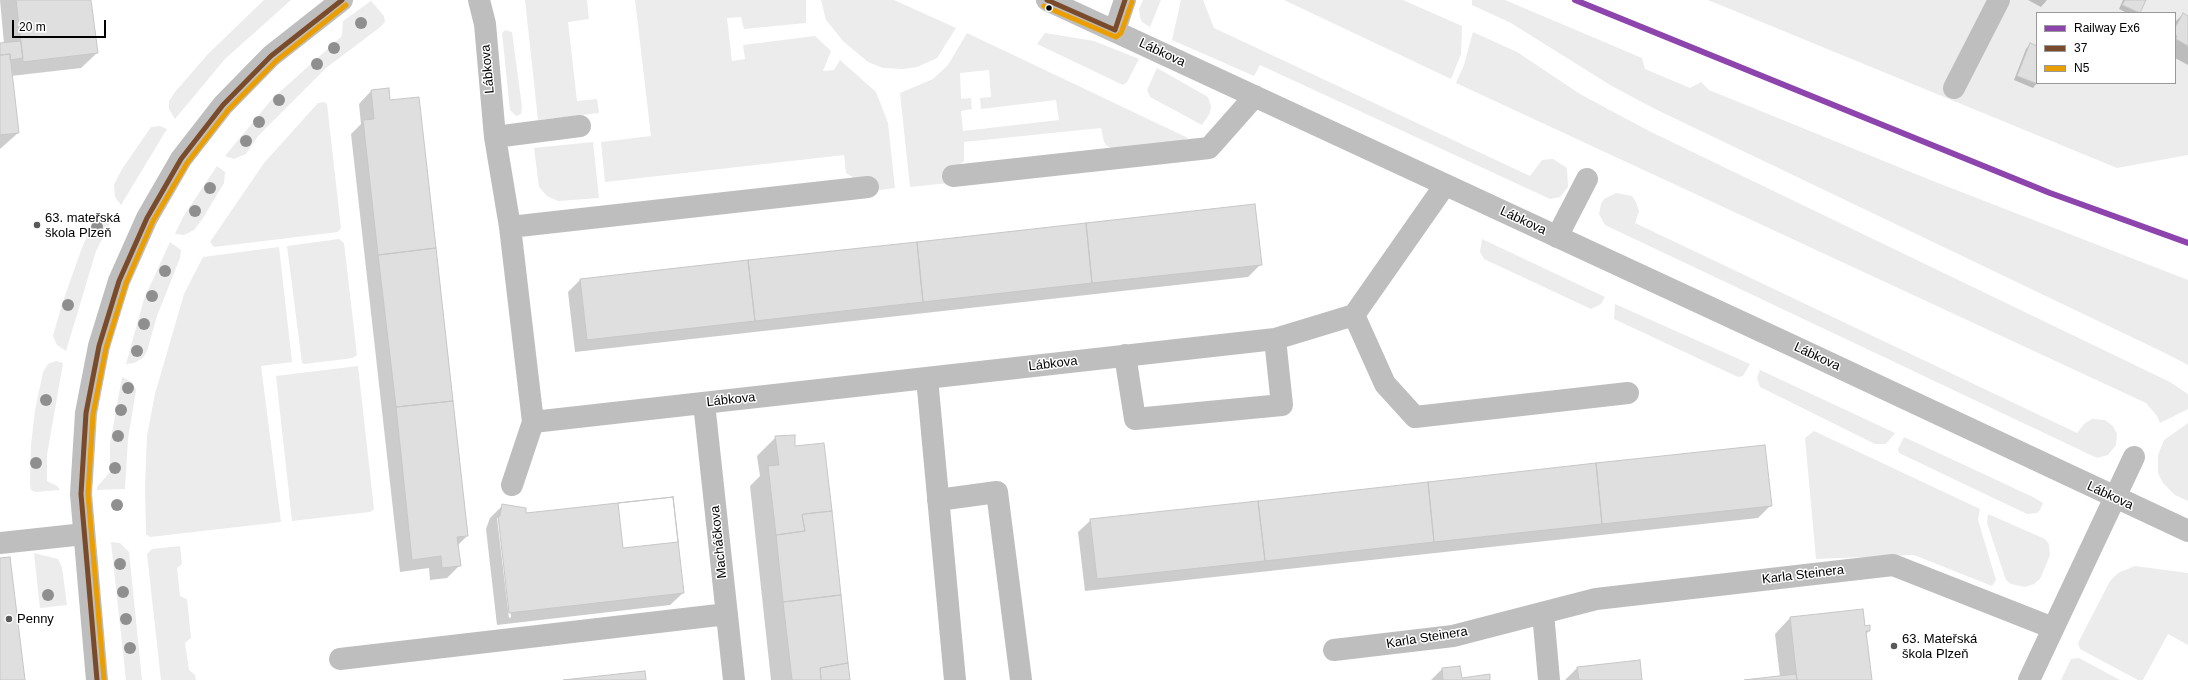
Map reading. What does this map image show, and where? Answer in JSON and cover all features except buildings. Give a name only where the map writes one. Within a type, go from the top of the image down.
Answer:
[{"type":"street","points":[[97,680],[81,494],[86,413],[99,346],[119,281],[147,218],[181,159],[223,104],[271,56],[342,0]]},
{"type":"street","name":"Lábkova","points":[[479,0],[484,24],[495,137],[510,226],[533,422],[1275,339],[1354,315]]},
{"type":"street","name":"Lábkova","points":[[1048,0],[1557,236],[2188,532]]},
{"type":"street","points":[[1115,30],[1126,0]]},
{"type":"street","points":[[1954,88],[1999,0]]},
{"type":"street","points":[[953,176],[1209,148],[1255,96]]},
{"type":"street","points":[[495,137],[580,126]]},
{"type":"street","points":[[1557,236],[1587,179]]},
{"type":"street","points":[[1445,185],[1354,315],[1385,384],[1415,416],[1628,393]]},
{"type":"street","points":[[510,226],[868,188]]},
{"type":"street","points":[[1125,355],[1135,419],[1282,405],[1275,339]]},
{"type":"street","points":[[927,378],[955,680]]},
{"type":"street","name":"Macháčkova","points":[[704,403],[734,680]]},
{"type":"street","points":[[512,485],[533,422]]},
{"type":"street","points":[[2029,680],[2134,457]]},
{"type":"street","points":[[938,500],[997,492],[1022,680]]},
{"type":"street","points":[[0,543],[84,534]]},
{"type":"street","name":"Karla Steinera","points":[[1334,650],[1453,636],[1596,599],[1893,565],[2053,628]]},
{"type":"street","points":[[1542,613],[1549,680]]},
{"type":"street","points":[[340,659],[727,614]]},
{"type":"shaded area","points":[[264,0],[291,0],[225,59],[175,119],[169,109],[169,101],[175,92],[208,54]]},
{"type":"shaded area","points":[[525,0],[587,0],[589,19],[568,22],[577,101],[597,99],[599,113],[538,120]]},
{"type":"shaded area","points":[[635,0],[806,0],[806,23],[744,29],[741,17],[727,18],[732,61],[745,59],[743,45],[815,36],[831,51],[823,71],[834,70],[840,60],[876,92],[888,123],[895,188],[872,191],[871,176],[854,178],[846,173],[844,155],[605,182],[601,142],[651,136]]},
{"type":"shaded area","points":[[821,0],[894,0],[956,28],[937,58],[917,67],[903,69],[883,68],[868,62],[843,41],[826,20]]},
{"type":"shaded area","points":[[1143,0],[1161,0],[1150,27],[1142,22],[1140,17],[1139,9]]},
{"type":"shaded area","points":[[1181,0],[1203,0],[1214,28],[1530,176],[1542,160],[1553,159],[1567,168],[1568,187],[1560,197],[1550,199],[1260,65],[1254,76],[1172,40]]},
{"type":"shaded area","points":[[1284,0],[1403,0],[1462,26],[1461,54],[1451,79]]},
{"type":"shaded area","points":[[1472,0],[1505,0],[1642,58],[1645,69],[1690,88],[1701,82],[1709,90],[1933,181],[2188,280],[2188,365],[1655,109],[1610,85],[1511,23],[1472,5]]},
{"type":"shaded area","points":[[1708,0],[2188,0],[2188,155],[2117,168]]},
{"type":"shaded area","points":[[371,1],[384,16],[385,22],[326,68],[258,136],[246,154],[234,159],[225,156],[272,99],[342,36],[343,21]]},
{"type":"shaded area","points":[[505,30],[512,32],[522,107],[521,114],[516,116],[510,110],[502,33]]},
{"type":"shaded area","points":[[1473,32],[1517,52],[1580,94],[1649,131],[2170,382],[2188,394],[2188,409],[2160,423],[2157,416],[2146,403],[1456,83],[1464,65]]},
{"type":"shaded area","points":[[967,33],[1188,138],[1181,141],[1114,149],[1107,146],[1104,142],[1101,128],[964,142],[964,161],[958,166],[949,183],[910,187],[900,93],[933,79],[948,65]],"holes":[[[989,70],[991,97],[980,98],[981,109],[1056,100],[1059,120],[963,131],[961,111],[972,109],[971,98],[961,99],[960,73]]]},
{"type":"shaded area","points":[[1045,33],[1094,41],[1139,59],[1127,82],[1123,85],[1037,44]]},
{"type":"shaded area","points":[[1157,68],[1208,97],[1211,106],[1210,113],[1202,125],[1150,97],[1147,90]]},
{"type":"shaded area","points":[[324,102],[327,104],[341,228],[338,232],[214,247],[210,242],[264,163],[318,103]]},
{"type":"shaded area","points":[[160,126],[167,129],[121,205],[115,197],[114,185],[122,169],[151,127]]},
{"type":"shaded area","points":[[593,142],[599,198],[558,201],[547,196],[539,187],[534,148]]},
{"type":"shaded area","points":[[217,166],[225,172],[224,183],[203,218],[194,230],[184,235],[175,234],[183,217]]},
{"type":"shaded area","points":[[1616,193],[1632,196],[1636,202],[1639,211],[1635,223],[2077,433],[2085,423],[2092,419],[2105,420],[2113,426],[2117,434],[2116,445],[2108,455],[2097,458],[1605,225],[1599,214],[1601,204],[1604,199]]},
{"type":"shaded area","points":[[101,215],[114,216],[96,251],[66,351],[57,345],[53,336],[63,301],[83,245],[95,220]]},
{"type":"shaded area","points":[[339,239],[344,243],[357,355],[353,358],[304,364],[302,363],[287,246]]},
{"type":"shaded area","points":[[1482,239],[1605,297],[1601,304],[1591,309],[1484,259],[1480,252]]},
{"type":"shaded area","points":[[170,242],[181,250],[180,258],[157,316],[147,351],[143,358],[134,363],[126,364],[144,299]]},
{"type":"shaded area","points":[[279,247],[292,362],[261,366],[281,522],[150,537],[146,534],[145,486],[147,436],[155,394],[184,294],[203,257]]},
{"type":"shaded area","points":[[1615,304],[1750,364],[1743,376],[1738,377],[1614,319]]},
{"type":"shaded area","points":[[56,361],[63,363],[47,455],[47,481],[57,486],[60,490],[35,492],[31,490],[30,484],[31,445],[35,410],[43,372],[48,364]]},
{"type":"shaded area","points":[[358,366],[374,509],[370,512],[292,521],[276,376]]},
{"type":"shaded area","points":[[1760,370],[1895,433],[1886,444],[1875,444],[1760,387],[1757,378]]},
{"type":"shaded area","points":[[122,377],[132,382],[136,390],[128,439],[125,489],[97,490],[97,487],[110,472],[110,444]]},
{"type":"shaded area","points":[[2188,423],[2188,501],[2175,495],[2163,483],[2158,473],[2158,455],[2164,440]]},
{"type":"shaded area","points":[[1814,431],[1980,509],[1978,520],[1996,580],[1992,586],[1914,555],[1816,559],[1805,438]]},
{"type":"shaded area","points":[[1904,437],[2033,497],[2043,503],[2040,510],[2037,513],[2027,514],[1899,453],[1898,449]]},
{"type":"shaded area","points":[[1988,514],[2045,539],[2049,544],[2050,555],[2040,579],[2034,584],[2025,587],[2011,584],[2006,580],[1987,523]]},
{"type":"shaded area","points":[[111,542],[120,543],[129,552],[142,680],[126,680]]},
{"type":"shaded area","points":[[180,546],[182,564],[177,568],[180,596],[187,599],[191,638],[185,643],[189,670],[195,675],[196,680],[161,680],[147,554],[152,549]]},
{"type":"shaded area","points":[[34,553],[58,559],[62,567],[67,605],[40,608]]},
{"type":"shaded area","points":[[2135,566],[2188,573],[2188,645],[2168,634],[2143,680],[2138,680],[2080,649],[2078,643],[2110,581],[2118,573]]},
{"type":"shaded area","points":[[2079,658],[2120,680],[2061,680],[2071,659]]},
{"type":"rail line","name":"Ex6","points":[[1575,0],[2050,193],[2188,243]]},
{"type":"transit line","name":"37","points":[[97,680],[81,494],[86,413],[99,346],[119,281],[147,218],[181,159],[223,105],[271,56],[342,0]]},
{"type":"transit line","name":"37","points":[[1047,0],[1115,30],[1125,0]]},
{"type":"transit line","name":"N5","points":[[1044,6],[1116,37],[1121,33],[1132,2]]},
{"type":"transit line","name":"N5","points":[[104,679],[88,494],[93,414],[106,348],[126,283],[153,221],[187,163],[228,110],[276,61],[346,5]]},
{"type":"place","name":"63. mateřská škola Plzeň","points":[[37,225]]},
{"type":"place","name":"Penny","points":[[9,619]]},
{"type":"place","name":"63. Mateřská škola Plzeň","points":[[1894,646]]}]
